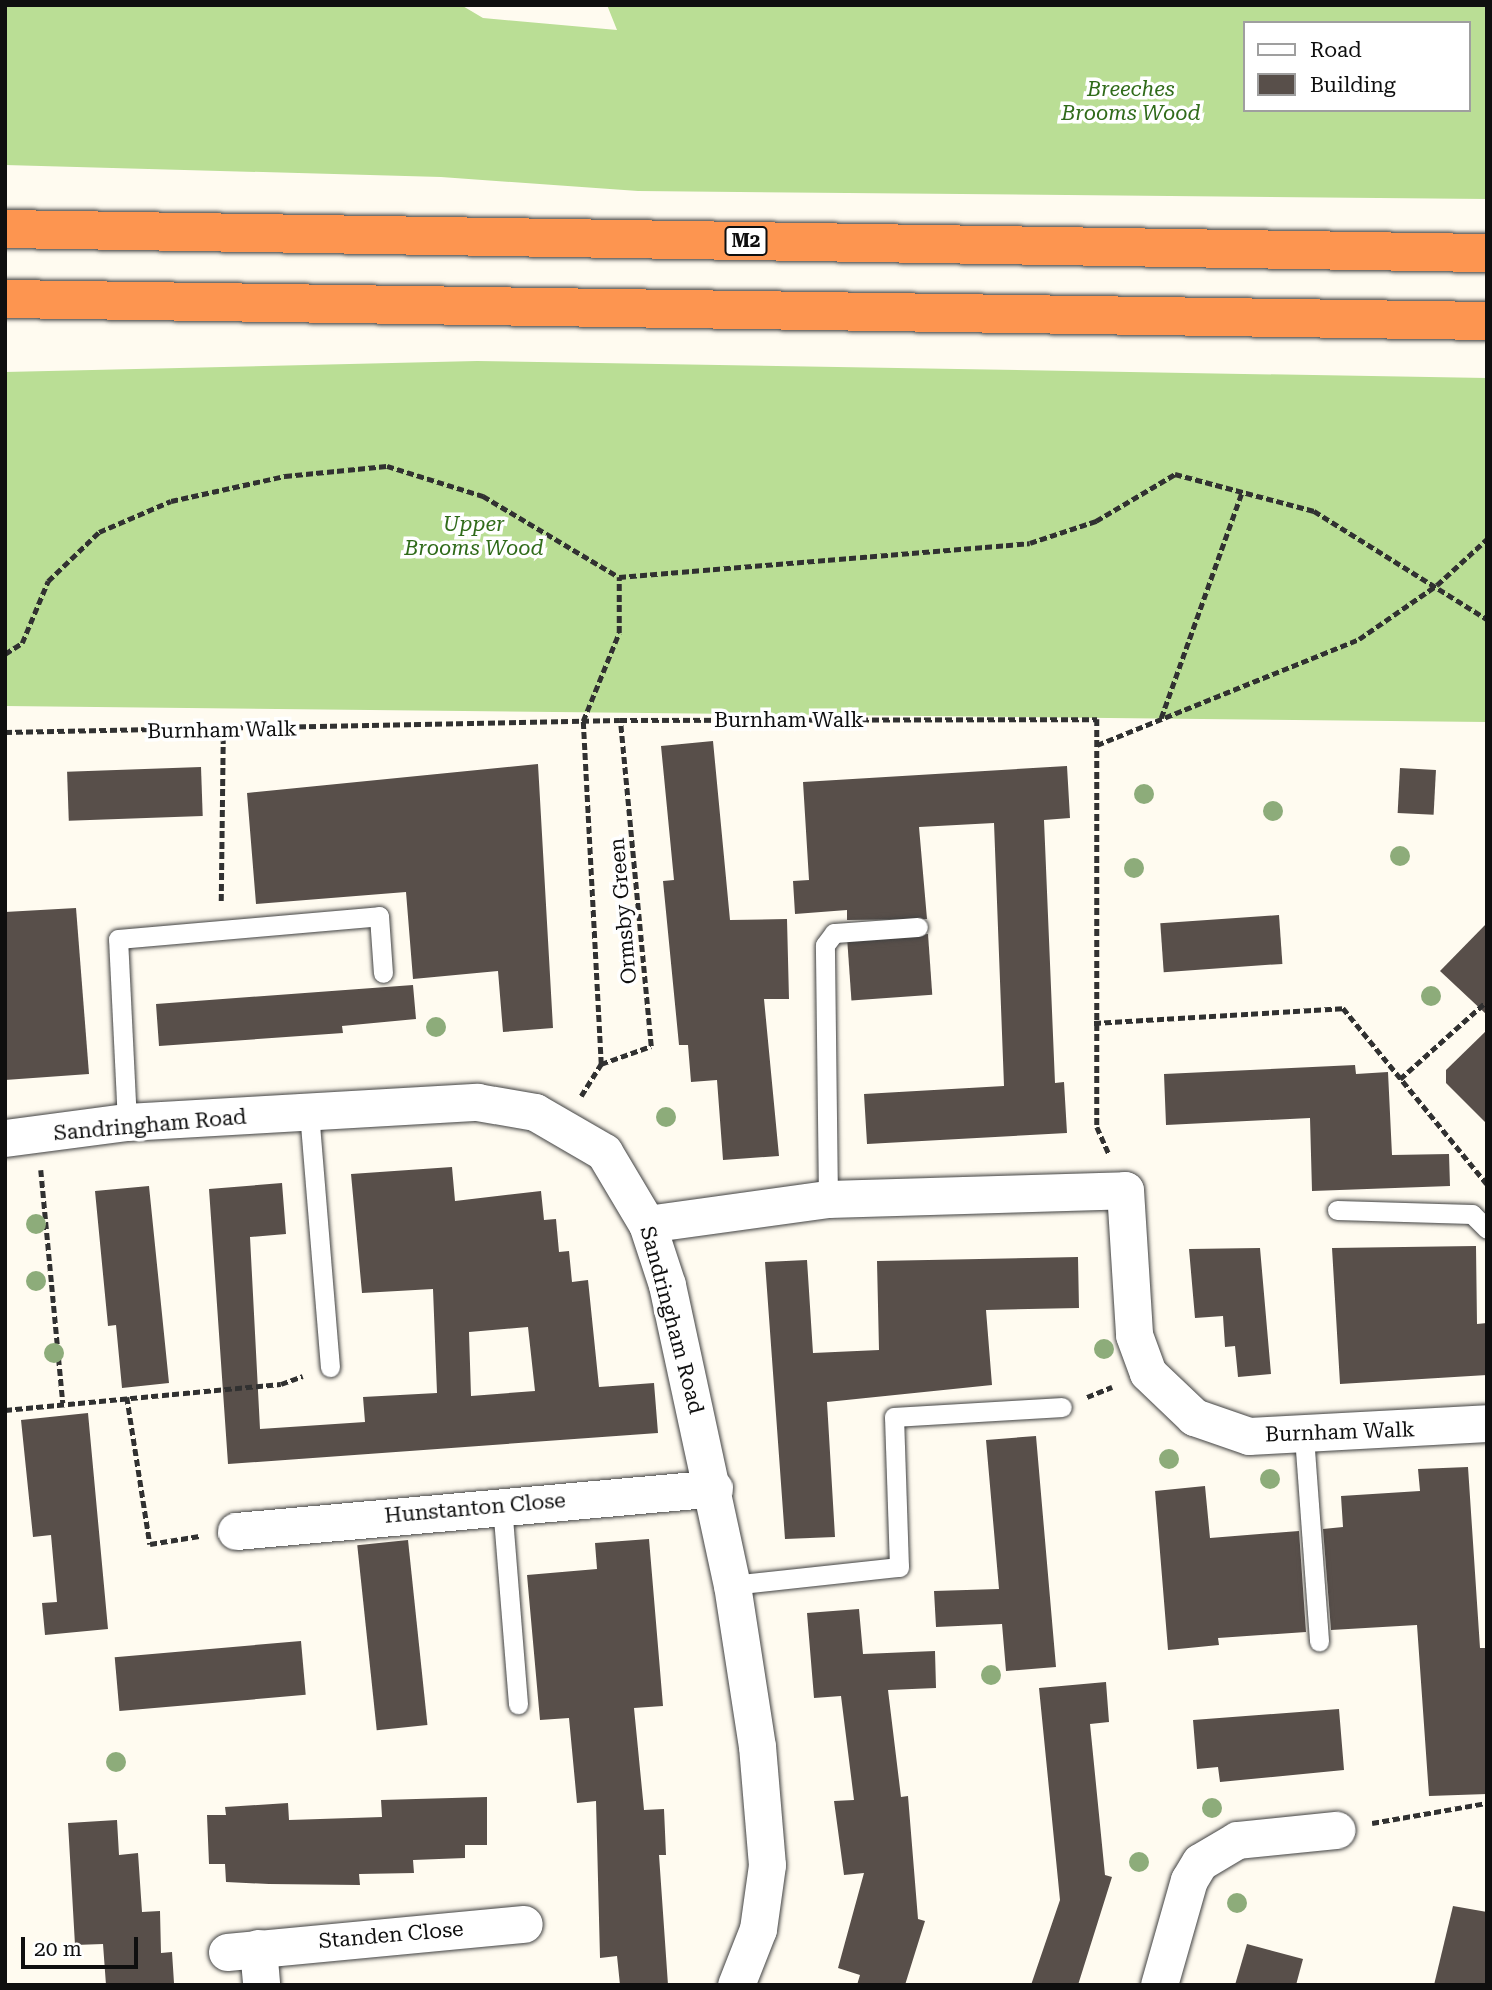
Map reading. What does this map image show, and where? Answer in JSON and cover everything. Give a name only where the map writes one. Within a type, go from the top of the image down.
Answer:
[{"type":"highway","name":"M2","points":[[5,229],[1487,253]]},
{"type":"highway","points":[[5,299],[1487,321]]},
{"type":"street","name":"Sandringham Road","points":[[21,1136],[127,1122],[477,1102],[535,1112],[563,1124],[604,1152],[647,1224],[714,1488],[732,1585],[757,1746],[767,1865],[758,1929],[736,1985]]},
{"type":"street","points":[[647,1224],[828,1199],[1125,1190]]},
{"type":"street","name":"Burnham Walk","points":[[1125,1190],[1134,1335],[1148,1373],[1194,1417],[1219,1429],[1249,1436],[1304,1436],[1487,1423]]},
{"type":"street","name":"Hunstanton Close","points":[[236,1531],[714,1488]]},
{"type":"street","points":[[1159,1985],[1189,1880],[1200,1862],[1237,1840],[1336,1830]]},
{"type":"street","name":"Standen Close","points":[[261,1985],[242,1950],[524,1924]]},
{"type":"lane","points":[[127,1122],[118,939],[379,916],[383,973]]},
{"type":"lane","points":[[828,1199],[825,945],[834,933],[918,926]]},
{"type":"lane","points":[[309,1112],[330,1367]]},
{"type":"lane","points":[[1338,1210],[1472,1214],[1487,1229]]},
{"type":"lane","points":[[732,1585],[899,1567],[894,1417],[1062,1407]]},
{"type":"lane","points":[[1304,1436],[1319,1641]]},
{"type":"lane","points":[[502,1505],[517,1704]]},
{"type":"path","points":[[5,654],[22,643],[48,581],[99,532],[171,501],[285,476],[387,466],[483,496],[619,576],[1030,543],[1096,522],[1175,474],[1314,511],[1437,585],[1487,619]]},
{"type":"path","points":[[1161,719],[1242,492]]},
{"type":"path","points":[[1097,745],[1359,639],[1437,585],[1487,539]]},
{"type":"path","points":[[583,721],[619,633],[619,576]]},
{"type":"path","name":"Burnham Walk","points":[[5,732],[223,731],[620,720],[1097,719],[1094,1023],[1097,1127],[1125,1190]]},
{"type":"path","name":"Ormsby Green","points":[[583,721],[601,1065],[651,1046],[620,720]]},
{"type":"path","points":[[221,928],[223,731]]},
{"type":"path","points":[[1400,1079],[1487,1001]]},
{"type":"path","points":[[1094,1023],[1343,1008],[1487,1184]]},
{"type":"path","points":[[563,1124],[601,1065]]},
{"type":"path","name":"Sandringham Road","points":[[21,1136],[63,1403]]},
{"type":"path","points":[[5,1410],[281,1384],[330,1367]]},
{"type":"path","points":[[1062,1407],[1148,1373]]},
{"type":"path","points":[[127,1397],[150,1544],[236,1531]]},
{"type":"path","points":[[1336,1830],[1487,1802]]},
{"type":"green space","name":"Breeches Brooms Wood","points":[[5,5],[461,5],[483,18],[617,30],[607,5],[1487,5],[1487,199],[638,191],[441,177],[5,165]]},
{"type":"green space","name":"Upper Brooms Wood","points":[[477,361],[1487,378],[1487,722],[5,706],[5,372]]},
{"type":"building","points":[[713,741],[730,920],[787,919],[789,999],[764,999],[779,1156],[723,1160],[717,1080],[691,1082],[688,1045],[679,1045],[663,881],[674,880],[661,746]]},
{"type":"building","points":[[538,764],[553,1028],[503,1032],[498,971],[413,979],[406,892],[256,904],[247,793]]},
{"type":"building","points":[[1067,766],[1070,818],[1044,820],[1055,1083],[1064,1082],[1067,1133],[867,1144],[864,1094],[1004,1086],[994,823],[919,827],[927,919],[847,920],[847,910],[795,914],[793,881],[809,880],[803,782]]},
{"type":"building","points":[[201,767],[203,816],[69,821],[67,772]]},
{"type":"building","points":[[1400,768],[1436,770],[1434,815],[1398,813]]},
{"type":"building","points":[[76,908],[89,1074],[5,1080],[5,912]]},
{"type":"building","points":[[1279,915],[1282,964],[1164,972],[1160,923]]},
{"type":"building","points":[[1487,923],[1487,1015],[1440,971]]},
{"type":"building","points":[[928,934],[932,995],[851,1001],[847,940]]},
{"type":"building","points":[[413,985],[416,1019],[342,1026],[343,1033],[159,1046],[156,1004]]},
{"type":"building","points":[[1487,1030],[1487,1124],[1446,1083],[1446,1070]]},
{"type":"building","points":[[1355,1065],[1356,1074],[1388,1072],[1392,1155],[1449,1154],[1450,1186],[1312,1191],[1310,1118],[1166,1125],[1164,1074]]},
{"type":"building","points":[[452,1167],[455,1201],[541,1191],[544,1220],[556,1219],[559,1252],[569,1251],[572,1282],[588,1280],[599,1387],[654,1383],[658,1433],[228,1464],[209,1189],[282,1183],[286,1234],[250,1237],[260,1429],[365,1422],[363,1397],[437,1393],[433,1289],[362,1293],[351,1174]],"holes":[[[528,1327],[535,1391],[471,1396],[469,1332]]]},
{"type":"building","points":[[149,1186],[169,1383],[122,1388],[116,1325],[108,1326],[95,1191]]},
{"type":"building","points":[[1476,1246],[1477,1324],[1487,1323],[1487,1375],[1340,1384],[1332,1248]]},
{"type":"building","points":[[1260,1248],[1271,1374],[1238,1377],[1235,1346],[1225,1347],[1223,1316],[1195,1318],[1189,1249]]},
{"type":"building","points":[[1078,1257],[1079,1308],[986,1310],[992,1385],[827,1402],[835,1537],[785,1539],[765,1262],[807,1260],[813,1353],[879,1350],[877,1261]]},
{"type":"building","points":[[88,1413],[108,1629],[45,1635],[42,1603],[57,1602],[51,1535],[33,1537],[21,1420]]},
{"type":"building","points":[[1036,1436],[1056,1667],[1006,1671],[1002,1624],[936,1627],[934,1591],[999,1589],[986,1440]]},
{"type":"building","points":[[1468,1467],[1480,1648],[1487,1648],[1487,1794],[1429,1796],[1417,1625],[1331,1630],[1323,1529],[1343,1527],[1341,1496],[1420,1491],[1418,1469]]},
{"type":"building","points":[[1205,1486],[1210,1538],[1299,1531],[1306,1632],[1218,1638],[1219,1645],[1168,1650],[1155,1491]]},
{"type":"building","points":[[649,1539],[663,1706],[634,1708],[644,1810],[664,1809],[666,1855],[659,1855],[668,1985],[620,1985],[617,1956],[600,1958],[596,1801],[577,1803],[569,1718],[540,1720],[527,1575],[597,1569],[595,1543]]},
{"type":"building","points":[[408,1540],[427,1725],[377,1730],[357,1545]]},
{"type":"building","points":[[859,1609],[863,1654],[935,1651],[936,1688],[888,1690],[901,1797],[908,1796],[918,1919],[925,1921],[905,1985],[857,1985],[860,1975],[838,1968],[864,1873],[844,1875],[834,1801],[854,1800],[841,1696],[814,1698],[807,1613]]},
{"type":"building","points":[[301,1641],[306,1695],[119,1711],[115,1657]]},
{"type":"building","points":[[1106,1682],[1109,1722],[1090,1724],[1105,1875],[1112,1877],[1078,1985],[1031,1985],[1060,1900],[1039,1688]]},
{"type":"building","points":[[1339,1709],[1344,1770],[1220,1782],[1218,1767],[1197,1769],[1193,1720]]},
{"type":"building","points":[[487,1797],[487,1845],[465,1845],[465,1858],[413,1860],[414,1873],[359,1874],[360,1885],[269,1884],[226,1882],[225,1864],[209,1864],[207,1815],[226,1815],[225,1807],[288,1803],[289,1820],[382,1817],[381,1800]]},
{"type":"building","points":[[117,1820],[119,1855],[138,1853],[142,1912],[160,1911],[161,1953],[172,1952],[174,1983],[106,1985],[103,1944],[75,1945],[68,1823]]},
{"type":"building","points":[[1453,1906],[1487,1912],[1487,1985],[1434,1985]]},
{"type":"building","points":[[1247,1944],[1303,1959],[1296,1985],[1235,1985]]}]
